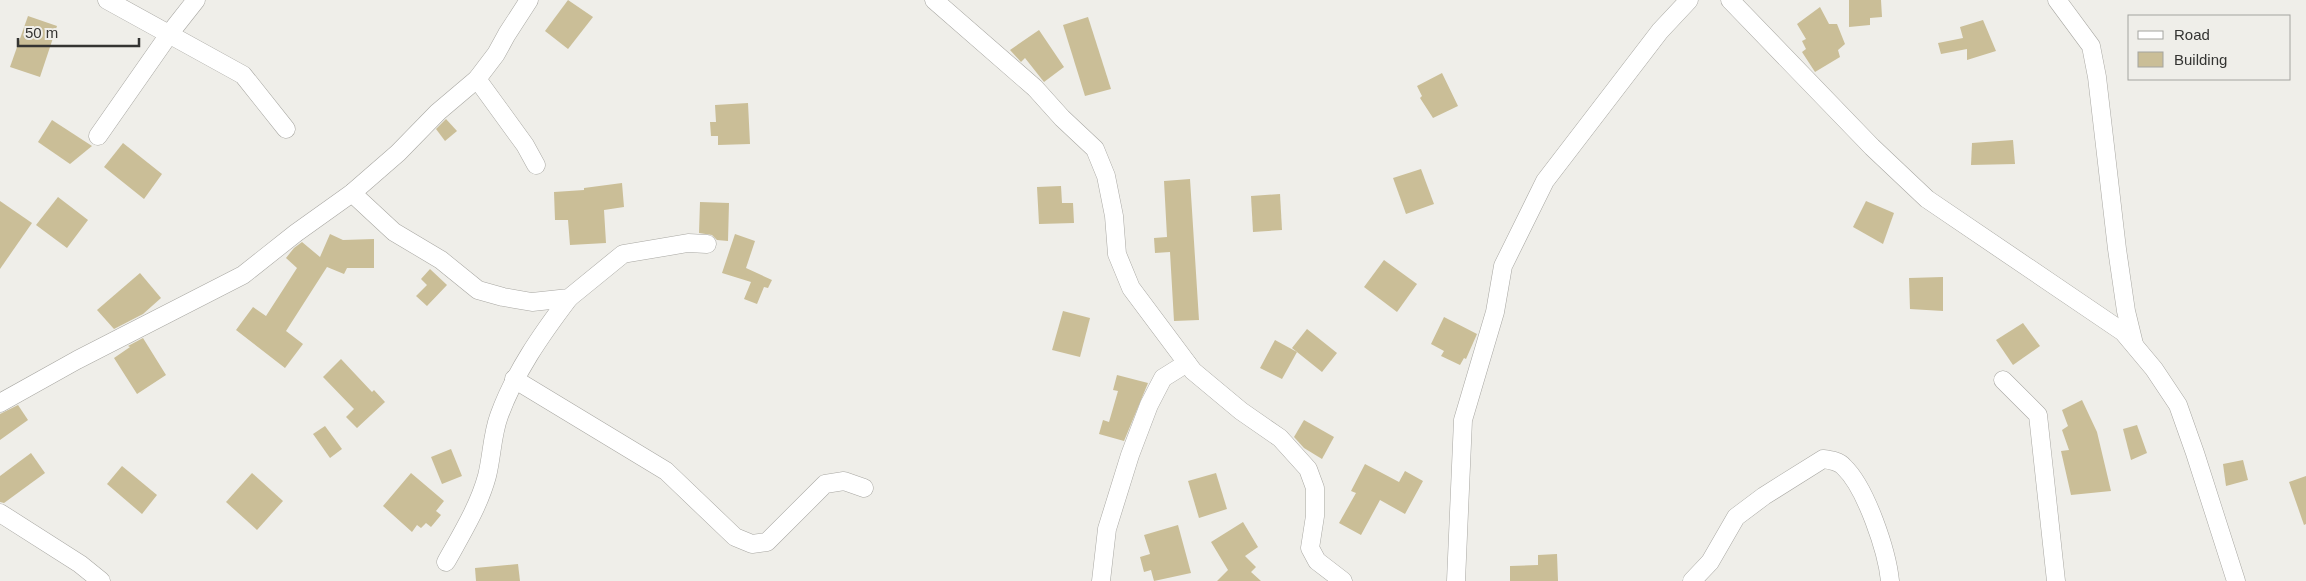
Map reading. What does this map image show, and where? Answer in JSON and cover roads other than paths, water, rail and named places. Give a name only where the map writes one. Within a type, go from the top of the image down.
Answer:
[{"type":"street","points":[[107,0],[170,33],[243,75],[286,130]]},
{"type":"street","points":[[98,136],[170,33],[196,0]]},
{"type":"street","points":[[0,403],[85,355],[243,275],[296,233],[352,193],[477,78],[496,54],[506,34],[530,0]]},
{"type":"street","points":[[934,0],[1035,88],[1062,118],[1095,148],[1106,176],[1113,208],[1117,254],[1131,288],[1193,371],[1241,411],[1280,438],[1308,469],[1315,488],[1315,516],[1310,548],[1317,561],[1343,581]]},
{"type":"street","points":[[1456,581],[1463,420],[1495,312],[1503,266],[1545,181],[1660,31],[1689,0]]},
{"type":"street","points":[[1730,0],[1872,147],[1927,199],[2123,332],[2154,369],[2178,406],[2236,581]]},
{"type":"street","points":[[2057,0],[2090,46],[2092,54],[2105,135],[2117,249],[2126,311],[2135,346]]},
{"type":"street","points":[[477,78],[525,145],[536,166]]},
{"type":"street","points":[[352,193],[394,232],[441,260],[478,290],[502,297],[532,302],[569,298]]},
{"type":"street","points":[[446,562],[471,515],[487,477],[498,418],[514,379],[540,337],[569,298],[623,254],[688,244],[707,244]]},
{"type":"street","points":[[1101,581],[1107,529],[1130,455],[1149,405],[1163,378],[1187,363]]},
{"type":"street","points":[[514,379],[666,471],[735,537],[752,544],[767,542],[825,484],[844,481],[864,488]]},
{"type":"street","points":[[2003,380],[2038,415],[2056,581]]},
{"type":"street","points":[[1692,581],[1710,562],[1736,517],[1823,459],[1833,460],[1844,467],[1862,494],[1874,518],[1890,581]]},
{"type":"street","points":[[0,513],[80,564],[101,581]]}]
